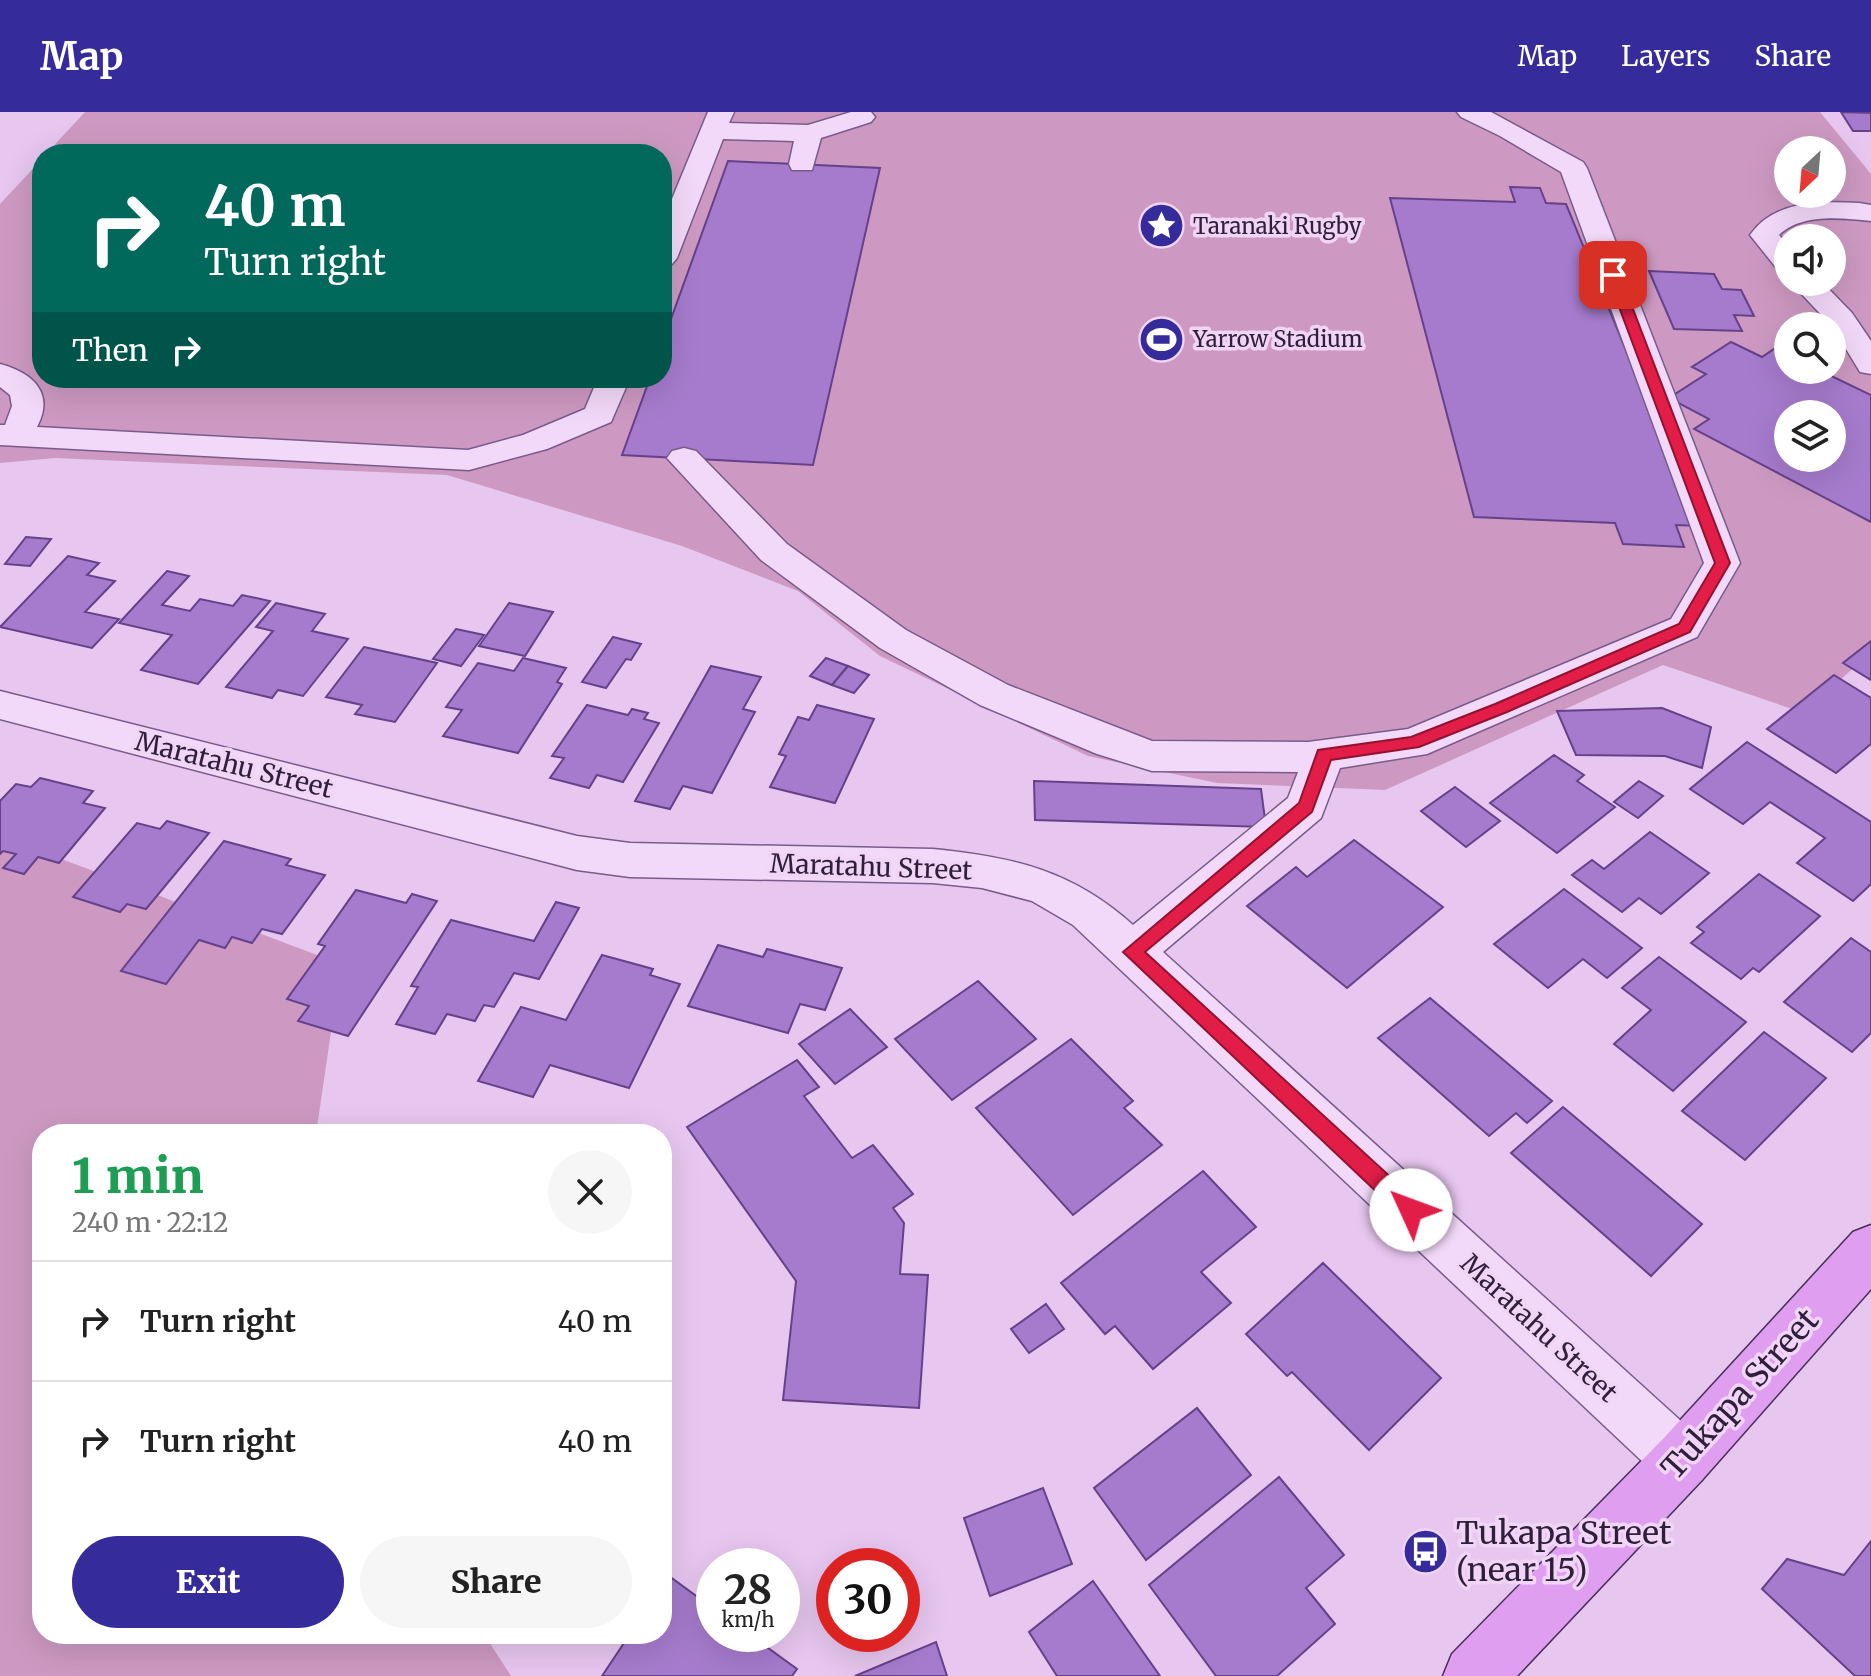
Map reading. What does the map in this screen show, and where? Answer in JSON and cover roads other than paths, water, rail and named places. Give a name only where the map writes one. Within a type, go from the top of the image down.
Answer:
[{"type":"main road","name":"Tukapa Street","points":[[1474,1676],[1682,1460],[1871,1250]]},
{"type":"street","points":[[672,233],[717,122],[809,133],[862,117],[831,112]]},
{"type":"street","points":[[684,458],[774,552],[893,639],[994,695],[1111,743],[1152,756],[1226,758],[1324,755],[1413,743],[1684,628],[1722,563],[1573,168],[1509,130],[1470,112]]},
{"type":"street","points":[[802,164],[809,133]]},
{"type":"street","points":[[1774,247],[1764,235],[1768,226],[1781,218],[1812,213],[1871,213]]},
{"type":"street","points":[[1819,296],[1841,319],[1871,365]]},
{"type":"street","points":[[0,374],[17,382],[27,393],[29,406],[8,434]]},
{"type":"street","points":[[8,434],[469,460],[535,442],[599,415],[610,388]]},
{"type":"street","name":"Maratahu Street","points":[[0,705],[577,853],[630,860],[933,866],[982,871],[1044,887],[1089,912],[1682,1460]]},
{"type":"street","points":[[1132,952],[1306,807],[1324,755]]},
{"type":"place","name":"Taranaki Rugby","points":[[1162,226]]},
{"type":"place","name":"Yarrow Stadium","points":[[1162,339]]},
{"type":"place","name":"Tukapa Street (near 15)","points":[[1425,1551]]}]
